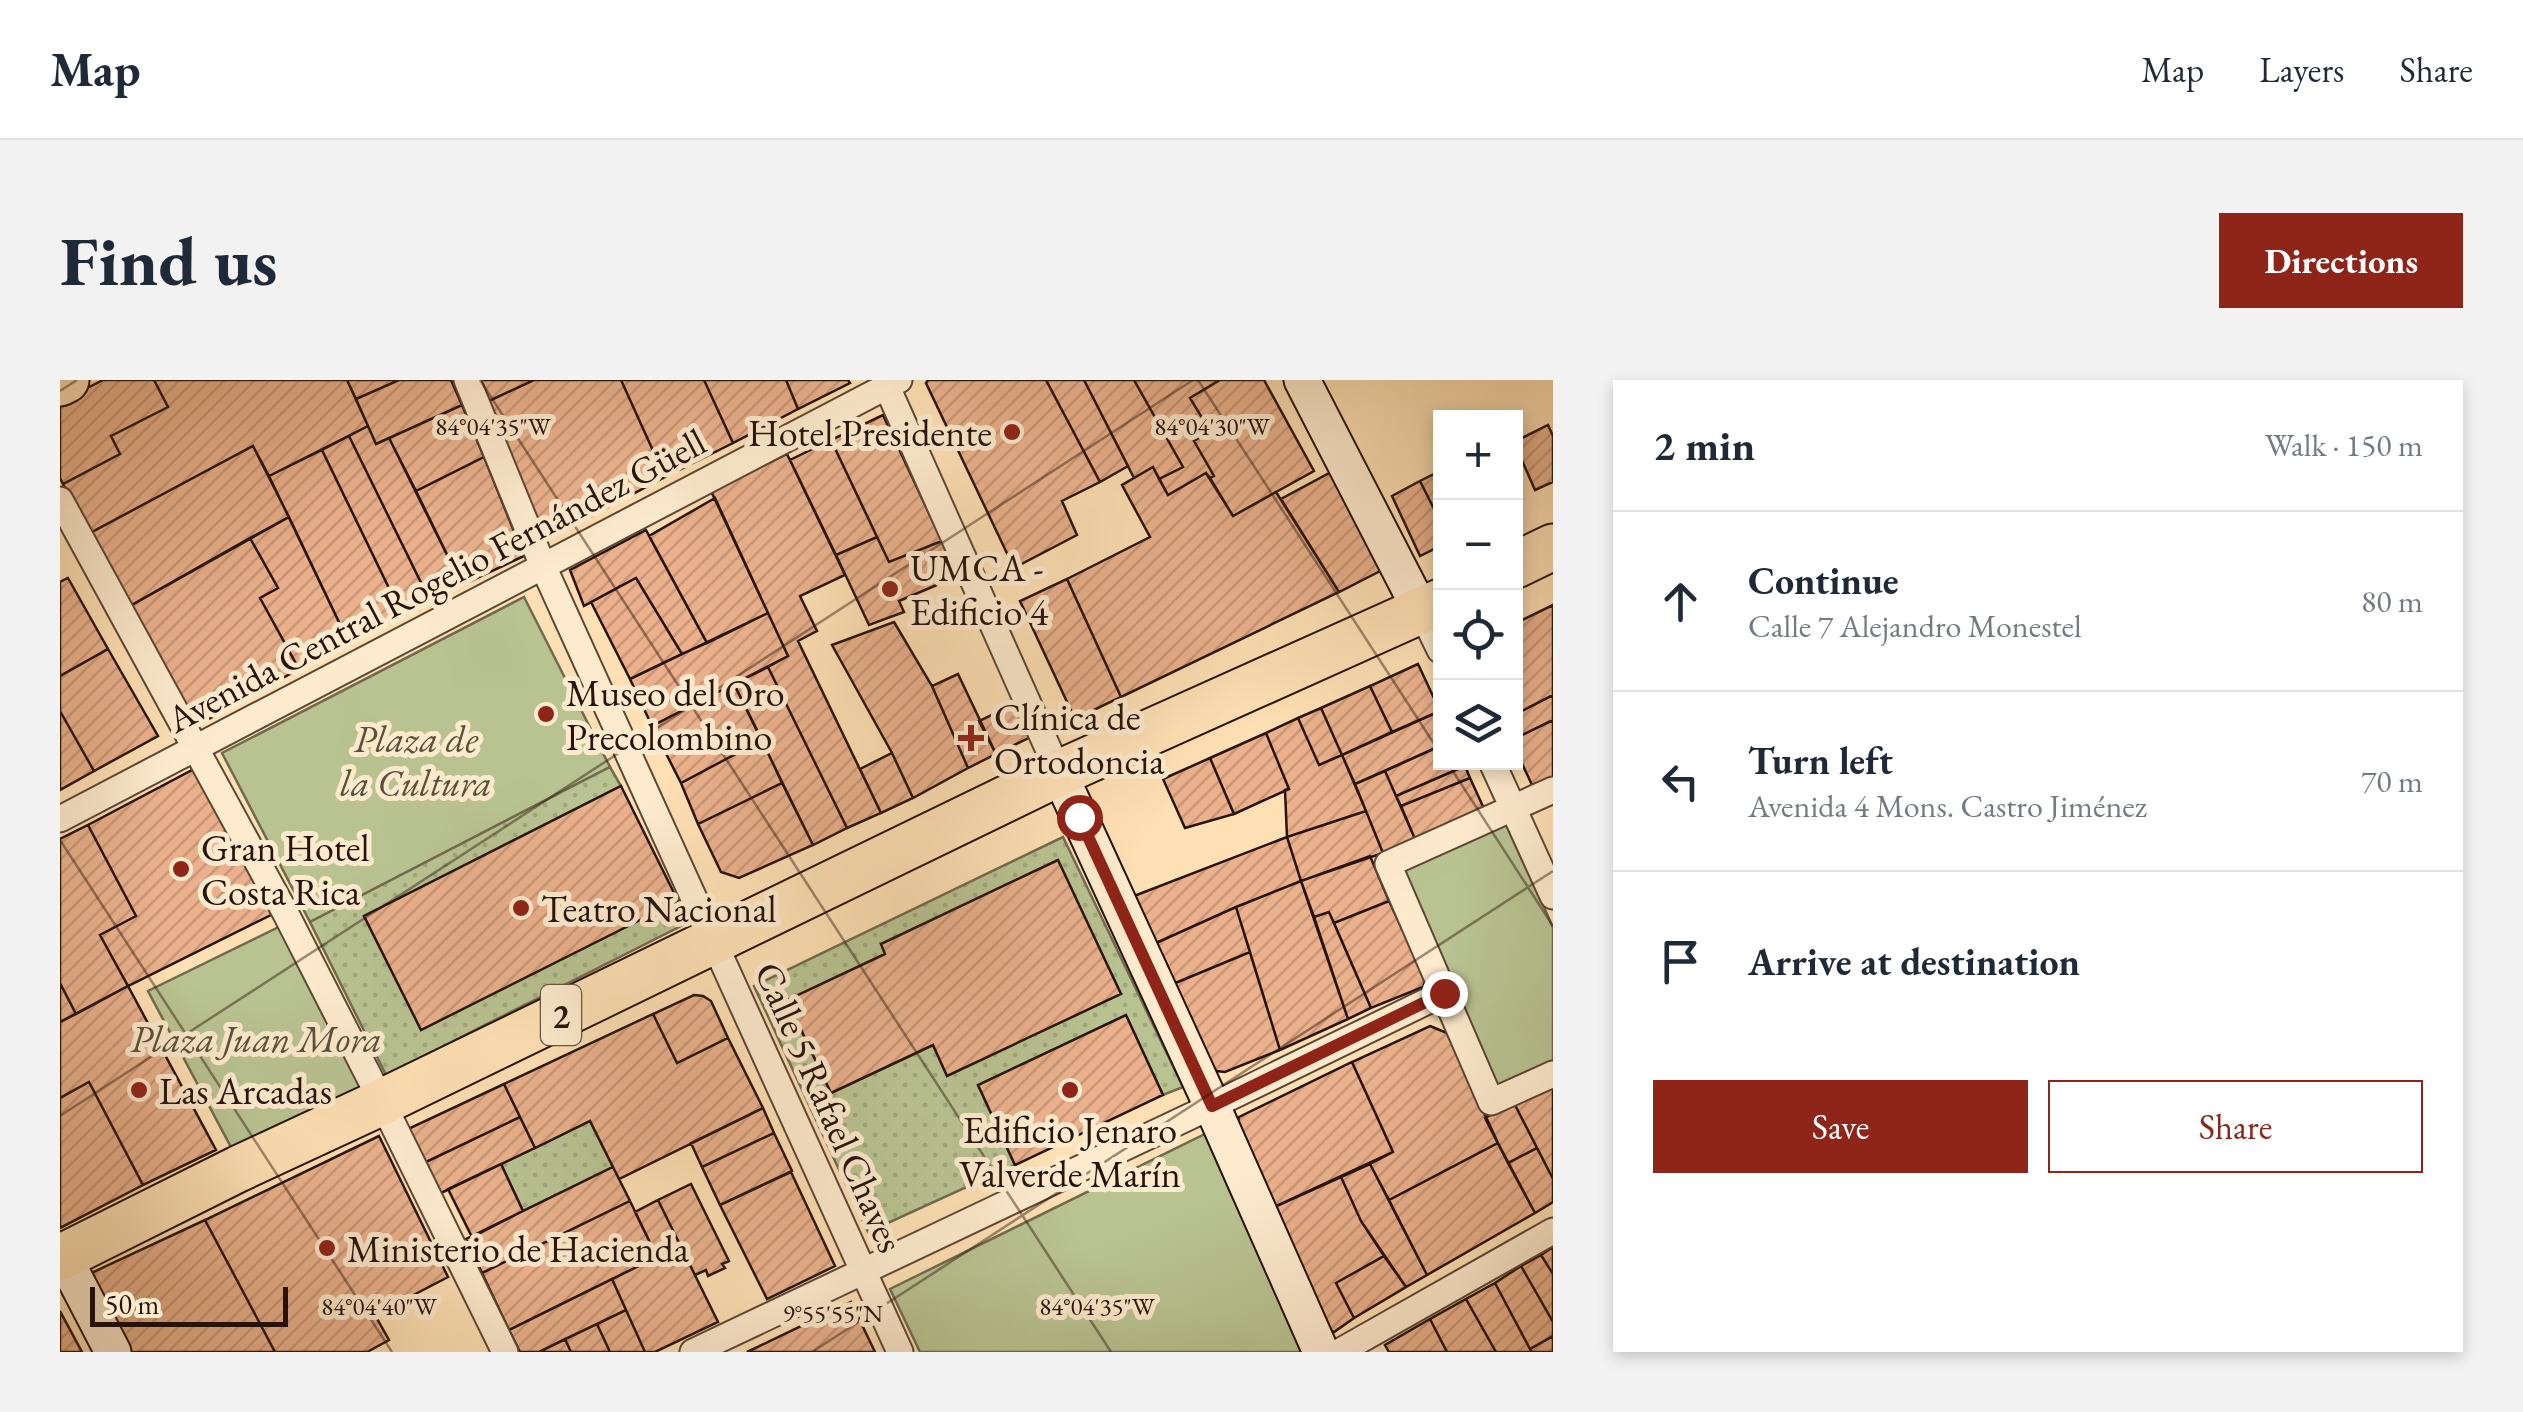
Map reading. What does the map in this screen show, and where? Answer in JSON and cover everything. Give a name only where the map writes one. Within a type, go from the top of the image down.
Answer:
[{"type":"highway","points":[[1523,562],[1553,547]]},
{"type":"highway","name":"2","points":[[61,1255],[1060,773],[1433,621]]},
{"type":"street","name":"Calle 5 Rafael Chaves","points":[[467,380],[543,566],[900,1352]]},
{"type":"street","points":[[1302,380],[1433,619]]},
{"type":"street","name":"Avenida Central Rogelio Fernández Güell","points":[[60,819],[890,382]]},
{"type":"street","points":[[890,382],[1060,773],[1321,1352]]},
{"type":"street","points":[[60,500],[285,912],[505,1352]]},
{"type":"street","points":[[1496,770],[1553,896]]},
{"type":"street","points":[[1553,790],[1388,864],[1491,1102],[1553,1074]]},
{"type":"street","points":[[692,1352],[1444,993]]},
{"type":"street","points":[[1339,1352],[1553,1230]]},
{"type":"street","points":[[61,1255],[113,1352]]},
{"type":"green space","name":"Plaza de la Cultura","points":[[524,597],[610,767],[310,922],[222,753]]},
{"type":"green space","points":[[610,767],[621,786],[364,916],[421,1029],[678,901],[689,922],[386,1075],[310,922]]},
{"type":"green space","points":[[1507,821],[1553,928],[1553,1062],[1492,1089],[1397,869]]},
{"type":"green space","points":[[1063,837],[1183,1087],[1163,1095],[1125,1016],[978,1085],[1015,1165],[868,1232],[754,986]],"holes":[[[881,944],[1120,994],[947,1075],[933,1045],[831,1093],[787,1001],[885,954]]]},
{"type":"green space","name":"Plaza Juan Mora","points":[[281,926],[365,1086],[232,1149],[148,991]]},
{"type":"green space","points":[[590,1121],[613,1167],[523,1211],[501,1164]]},
{"type":"green space","points":[[1207,1133],[1301,1352],[920,1352],[890,1289]]},
{"type":"building","points":[[103,380],[154,380],[168,407],[111,436],[120,454],[63,484],[60,402]]},
{"type":"building","points":[[154,380],[347,380],[368,426],[269,476],[253,446],[90,533],[63,484],[120,454],[111,436],[168,407]]},
{"type":"building","points":[[347,380],[399,380],[356,399]]},
{"type":"building","points":[[399,380],[451,380],[462,405],[376,444],[356,399]]},
{"type":"building","points":[[480,380],[534,380],[489,401]]},
{"type":"building","points":[[534,380],[621,380],[665,477],[546,540],[489,401]]},
{"type":"building","points":[[621,380],[704,380],[733,443],[665,477]]},
{"type":"building","points":[[704,380],[786,380],[798,409],[733,443]]},
{"type":"building","points":[[786,380],[848,380],[850,383],[798,409]]},
{"type":"building","name":"Hotel Presidente","points":[[1046,380],[1100,482],[1062,501],[1077,535],[1014,568],[926,383]]},
{"type":"building","points":[[1046,380],[1084,380],[1128,466],[1100,482]]},
{"type":"building","points":[[1084,380],[1134,380],[1183,467],[1159,479],[1153,467],[1134,478]]},
{"type":"building","points":[[1134,380],[1220,380],[1190,398],[1210,431],[1194,441],[1214,476],[1210,478],[1206,473],[1168,495],[1159,479],[1183,467]]},
{"type":"building","points":[[1220,380],[1264,380],[1314,471],[1233,516],[1194,441],[1210,431],[1190,398]]},
{"type":"building","points":[[462,405],[484,457],[416,491],[389,438]]},
{"type":"building","points":[[883,415],[942,541],[889,562],[831,440]]},
{"type":"building","points":[[1548,425],[1553,436],[1553,482],[1535,490],[1523,463],[1523,438]]},
{"type":"building","points":[[368,426],[376,444],[389,438],[462,585],[430,601],[349,436]]},
{"type":"building","points":[[349,436],[430,601],[402,615],[322,450]]},
{"type":"building","points":[[831,440],[877,537],[836,555],[790,460]]},
{"type":"building","points":[[253,446],[289,517],[130,606],[90,533]]},
{"type":"building","points":[[322,450],[402,615],[348,641],[269,476]]},
{"type":"building","points":[[787,454],[845,575],[800,596],[817,631],[798,641],[881,813],[847,828],[768,667],[788,656],[711,491]]},
{"type":"building","points":[[484,457],[524,556],[462,585],[416,491]]},
{"type":"building","points":[[1153,467],[1168,495],[1206,473],[1233,516],[1276,492],[1339,592],[1121,697],[1067,579],[1150,537],[1122,485]]},
{"type":"building","points":[[1335,470],[1388,567],[1339,592],[1281,499]]},
{"type":"building","points":[[1433,474],[1433,507],[1420,481]]},
{"type":"building","points":[[1420,481],[1433,507],[1433,550],[1420,556],[1392,496]]},
{"type":"building","points":[[715,498],[768,613],[707,643],[649,536]]},
{"type":"building","points":[[289,517],[348,641],[299,669],[260,598],[278,588],[250,538]]},
{"type":"building","points":[[646,530],[707,643],[682,654],[636,578],[584,606],[570,570]]},
{"type":"building","name":"UMCA - Edificio 4","points":[[877,537],[889,562],[942,541],[958,576],[899,601],[904,612],[869,625],[836,555]]},
{"type":"building","points":[[250,538],[278,588],[260,598],[299,669],[196,726],[130,606]]},
{"type":"building","points":[[68,578],[108,649],[60,676],[60,582]]},
{"type":"building","points":[[636,578],[682,654],[630,679],[591,602]]},
{"type":"building","points":[[1067,579],[1121,697],[1075,719],[1020,601]]},
{"type":"building","points":[[1553,605],[1553,695],[1523,710],[1523,680],[1523,620]]},
{"type":"building","points":[[768,613],[788,656],[652,726],[630,679]]},
{"type":"building","points":[[894,622],[932,686],[968,768],[913,798],[832,645]]},
{"type":"building","points":[[108,649],[158,736],[94,771],[60,711],[60,676]]},
{"type":"building","points":[[1418,664],[1433,696],[1433,714],[1392,732],[1370,686]]},
{"type":"building","points":[[768,667],[847,828],[813,845],[734,684]]},
{"type":"building","name":"Clínica de Ortodoncia","points":[[958,674],[996,754],[968,768],[932,686]]},
{"type":"building","points":[[734,684],[762,740],[681,783],[652,726]]},
{"type":"building","points":[[1370,686],[1392,732],[1342,755],[1321,708]]},
{"type":"building","points":[[1553,695],[1553,720],[1523,735],[1523,710]]},
{"type":"building","points":[[1023,700],[1039,733],[996,754],[979,721]]},
{"type":"building","points":[[1321,708],[1342,755],[1319,765],[1298,718]]},
{"type":"building","points":[[60,711],[94,771],[60,790]]},
{"type":"building","points":[[1433,714],[1433,749],[1355,784],[1342,755]]},
{"type":"building","points":[[1298,718],[1319,765],[1342,755],[1366,811],[1287,837],[1285,790],[1289,789],[1266,733]]},
{"type":"building","points":[[1553,720],[1553,777],[1533,787],[1523,766],[1523,735]]},
{"type":"building","points":[[1266,733],[1289,789],[1234,814],[1210,758]]},
{"type":"building","points":[[762,740],[782,783],[698,824],[681,783]]},
{"type":"building","points":[[1433,749],[1433,770],[1456,770],[1396,796],[1385,771]]},
{"type":"building","points":[[892,753],[913,798],[881,813],[860,769]]},
{"type":"building","points":[[1210,758],[1234,814],[1185,828],[1163,779]]},
{"type":"building","name":"Gran Hotel Costa Rica","points":[[196,768],[273,914],[128,986],[100,935],[136,916],[88,825]]},
{"type":"building","points":[[1456,770],[1467,770],[1470,778],[1401,806],[1396,796]]},
{"type":"building","points":[[1385,771],[1415,839],[1383,853],[1355,784]]},
{"type":"building","points":[[1470,778],[1486,813],[1415,839],[1401,806]]},
{"type":"building","points":[[782,783],[813,845],[739,878],[721,872],[698,824]]},
{"type":"building","name":"Teatro Nacional","points":[[621,786],[678,901],[421,1030],[364,916]]},
{"type":"building","points":[[1366,811],[1383,853],[1301,881],[1287,837]]},
{"type":"building","points":[[88,825],[136,916],[100,935],[128,986],[76,1014],[60,983],[60,839]]},
{"type":"building","points":[[1287,837],[1301,881],[1156,943],[1134,896]]},
{"type":"building","points":[[1370,856],[1389,901],[1334,923],[1329,912],[1314,917],[1301,881]]},
{"type":"building","points":[[1058,860],[1121,994],[947,1076],[933,1045],[831,1093],[787,1000],[885,954],[881,944]]},
{"type":"building","points":[[1301,881],[1348,1019],[1280,1050],[1236,907]]},
{"type":"building","points":[[1389,901],[1426,980],[1423,987],[1371,1008],[1334,923]]},
{"type":"building","points":[[1236,907],[1250,952],[1173,984],[1156,943]]},
{"type":"building","points":[[1329,912],[1371,1008],[1348,1019],[1314,917]]},
{"type":"building","points":[[1250,952],[1280,1050],[1225,1072],[1207,1070],[1173,984]]},
{"type":"building","points":[[60,983],[76,1014],[60,1022]]},
{"type":"building","name":"Las Arcadas","points":[[128,986],[216,1150],[143,1185],[89,1082],[60,1098],[60,1022]]},
{"type":"building","points":[[694,995],[711,1001],[728,1038],[677,1063],[653,1014]]},
{"type":"building","points":[[653,1014],[677,1063],[728,1038],[763,1108],[619,1179],[590,1121],[535,1148],[504,1084]]},
{"type":"building","name":"Edificio Jenaro Valverde Marín","points":[[1126,1015],[1163,1095],[1015,1165],[978,1085]]},
{"type":"building","points":[[1430,1026],[1447,1033],[1498,1143],[1389,1200],[1370,1164],[1393,1152],[1352,1062]]},
{"type":"building","points":[[1352,1062],[1393,1152],[1270,1209],[1235,1132],[1239,1117]]},
{"type":"building","points":[[89,1082],[143,1185],[60,1228],[60,1098]]},
{"type":"building","points":[[504,1084],[520,1117],[426,1162],[408,1129]]},
{"type":"building","points":[[1553,1087],[1553,1179],[1514,1103]]},
{"type":"building","points":[[1514,1103],[1537,1148],[1508,1163],[1485,1118]]},
{"type":"building","points":[[763,1108],[774,1133],[702,1167],[691,1143]]},
{"type":"building","points":[[520,1117],[535,1148],[441,1193],[426,1162]]},
{"type":"building","points":[[774,1133],[792,1171],[720,1205],[702,1167]]},
{"type":"building","name":"Ministerio de Hacienda","points":[[379,1136],[448,1277],[375,1315],[389,1340],[367,1352],[275,1352],[205,1220]]},
{"type":"building","points":[[1498,1143],[1535,1213],[1427,1275],[1389,1200]]},
{"type":"building","points":[[1537,1148],[1553,1179],[1553,1202],[1535,1213],[1508,1163]]},
{"type":"building","points":[[501,1164],[523,1211],[472,1237],[448,1189]]},
{"type":"building","points":[[1370,1164],[1427,1275],[1406,1287],[1361,1221],[1341,1177]]},
{"type":"building","points":[[613,1167],[630,1201],[482,1273],[466,1239]]},
{"type":"building","points":[[791,1172],[835,1266],[767,1299],[720,1205]]},
{"type":"building","points":[[1341,1177],[1361,1221],[1384,1256],[1336,1283],[1354,1318],[1334,1332],[1321,1327],[1270,1209]]},
{"type":"building","points":[[691,1184],[729,1261],[722,1264],[725,1268],[708,1276],[706,1270],[695,1275],[658,1200]]},
{"type":"building","points":[[658,1200],[718,1322],[655,1352],[645,1352],[612,1279],[657,1257],[635,1212]]},
{"type":"building","points":[[630,1201],[657,1257],[509,1330],[482,1273]]},
{"type":"building","points":[[205,1220],[275,1352],[127,1352],[87,1275]]},
{"type":"building","points":[[1553,1247],[1553,1274],[1541,1255]]},
{"type":"building","points":[[1541,1255],[1553,1274],[1553,1322],[1521,1266]]},
{"type":"building","points":[[1384,1256],[1406,1287],[1354,1318],[1336,1283]]},
{"type":"building","points":[[1521,1266],[1553,1322],[1553,1336],[1530,1349],[1495,1283]]},
{"type":"building","points":[[612,1279],[626,1310],[539,1352],[520,1352],[509,1330]]},
{"type":"building","points":[[1495,1283],[1532,1352],[1496,1352],[1466,1299]]},
{"type":"building","points":[[1466,1299],[1496,1352],[1447,1352],[1430,1319]]},
{"type":"building","points":[[851,1302],[875,1352],[747,1352]]},
{"type":"building","points":[[626,1310],[645,1352],[610,1352],[597,1324]]},
{"type":"building","points":[[60,1311],[82,1352],[60,1352]]},
{"type":"building","points":[[1430,1319],[1447,1352],[1389,1352],[1385,1345]]},
{"type":"building","points":[[597,1324],[610,1352],[571,1352],[565,1339]]},
{"type":"building","points":[[1553,1336],[1553,1352],[1530,1349]]},
{"type":"building","points":[[565,1339],[571,1352],[539,1352]]},
{"type":"place","name":"Hotel Presidente","points":[[1012,432]]},
{"type":"place","name":"UMCA - Edificio 4","points":[[890,589]]},
{"type":"place","name":"Museo del Oro Precolombino","points":[[546,714]]},
{"type":"place","name":"Clínica de Ortodoncia","points":[[971,738]]},
{"type":"place","name":"Gran Hotel Costa Rica","points":[[181,869]]},
{"type":"place","name":"Teatro Nacional","points":[[521,908]]},
{"type":"place","name":"Las Arcadas","points":[[139,1090]]},
{"type":"place","name":"Edificio Jenaro Valverde Marín","points":[[1070,1090]]},
{"type":"place","name":"Ministerio de Hacienda","points":[[327,1248]]},
{"type":"route","points":[[1079,817],[1212,1106],[1444,993]]}]
